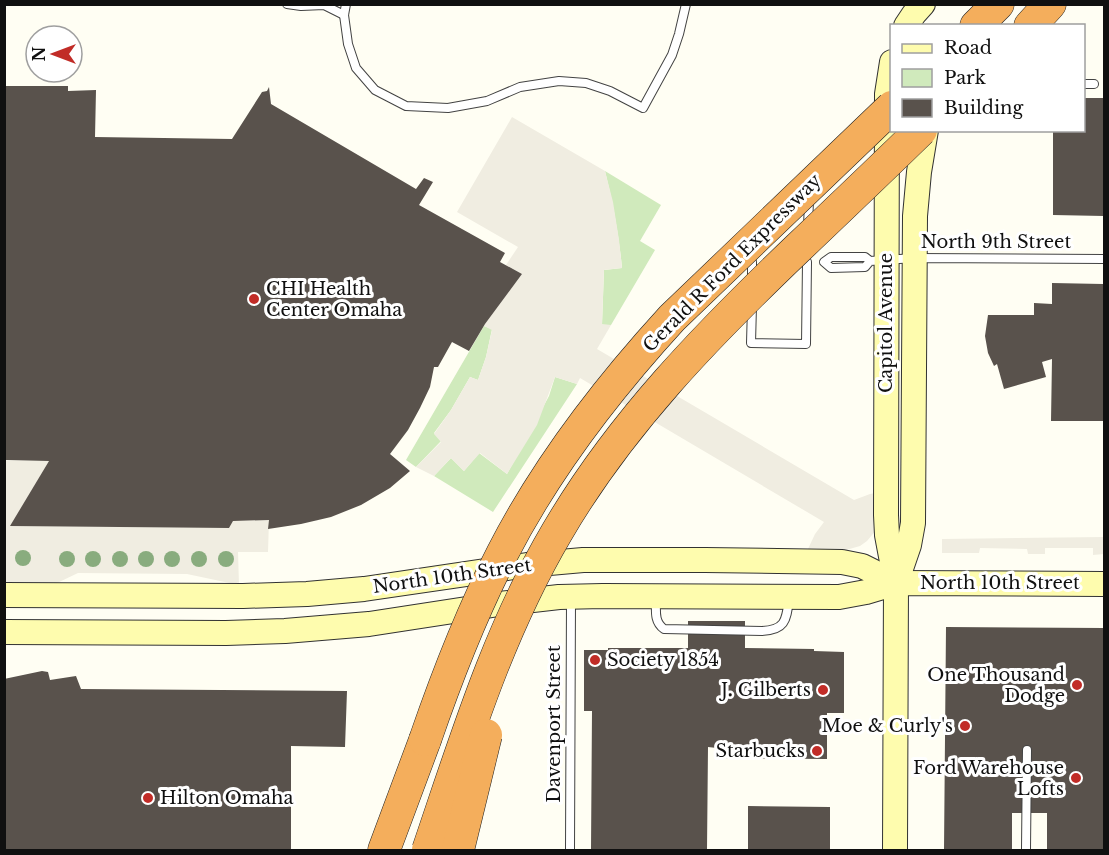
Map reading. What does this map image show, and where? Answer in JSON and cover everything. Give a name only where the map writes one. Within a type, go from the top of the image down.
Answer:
[{"type":"highway","points":[[978,24],[1000,4]]},
{"type":"highway","points":[[1032,24],[1050,4]]},
{"type":"highway","name":"Gerald R Ford Expressway","points":[[386,850],[454,659],[468,626],[502,554],[542,485],[595,410],[672,318],[890,108]]},
{"type":"highway","name":"Gerald R Ford Expressway","points":[[428,850],[476,708],[510,623],[552,540],[604,459],[644,408],[703,342],[747,297],[921,132]]},
{"type":"highway","points":[[458,850],[492,713],[520,627],[557,546],[604,459]]},
{"type":"main road","points":[[908,24],[923,4]]},
{"type":"main road","points":[[984,24],[1000,4]]},
{"type":"main road","name":"Capitol Avenue","points":[[890,73],[878,261],[886,527],[896,583],[895,850]]},
{"type":"main road","name":"Capitol Avenue","points":[[896,583],[909,545],[913,523],[914,258],[923,132]]},
{"type":"main road","name":"North 10th Street","points":[[4,595],[252,596],[307,594],[377,587],[534,564],[583,560],[842,562],[862,566],[896,583]]},
{"type":"main road","name":"North 10th Street","points":[[4,632],[226,633],[309,630],[385,622],[513,602],[571,597],[849,596],[896,583],[1104,584]]},
{"type":"lane","points":[[287,4],[324,5],[344,15]]},
{"type":"lane","points":[[346,4],[344,15],[348,45],[356,68],[375,90],[406,106],[448,108],[486,101],[520,87],[559,81],[586,83],[610,91],[643,108],[672,55],[686,4]]},
{"type":"lane","points":[[1085,84],[1094,84]]},
{"type":"lane","points":[[752,262],[751,343],[806,344],[810,172]]},
{"type":"lane","name":"North 9th Street","points":[[807,262],[824,262],[831,257],[865,257],[878,261],[914,258],[1104,259]]},
{"type":"lane","points":[[656,596],[656,620],[664,629],[762,631],[776,630],[783,624],[787,615],[789,597]]},
{"type":"lane","name":"Davenport Street","points":[[570,850],[571,597]]},
{"type":"lane","points":[[1026,850],[1027,750]]},
{"type":"green space","points":[[605,171],[661,205],[640,241],[655,250],[611,325],[602,325],[604,270],[622,268]]},
{"type":"green space","points":[[484,326],[492,329],[478,380],[470,377],[451,410],[434,433],[441,441],[416,467],[406,460]]},
{"type":"green space","points":[[555,377],[577,384],[493,512],[434,476],[451,458],[464,471],[479,453],[507,474],[549,396]]},
{"type":"shaded area","points":[[512,117],[605,171],[613,202],[622,268],[604,270],[602,324],[611,325],[597,349],[854,500],[880,492],[877,529],[867,541],[860,546],[846,550],[808,549],[824,522],[580,378],[577,384],[555,377],[537,425],[507,474],[480,453],[464,471],[451,458],[434,476],[416,467],[441,442],[434,434],[470,377],[478,380],[492,330],[484,326],[522,274],[506,265],[518,247],[457,212]]},
{"type":"shaded area","points":[[5,461],[49,461],[11,526],[229,528],[233,521],[269,520],[268,552],[238,552],[239,585],[187,574],[78,573],[55,584],[5,584]]},
{"type":"shaded area","points":[[1104,537],[1104,554],[1093,555],[1093,548],[1045,548],[1045,554],[1028,554],[1027,549],[980,548],[979,553],[942,553],[942,539]]},
{"type":"building","name":"CHI Health Center Omaha","points":[[4,86],[68,86],[68,91],[96,90],[95,137],[232,139],[262,92],[267,91],[269,87],[271,104],[416,189],[424,178],[433,182],[419,205],[505,253],[500,262],[522,274],[485,324],[469,351],[452,342],[438,367],[434,367],[430,387],[420,408],[408,430],[390,454],[410,471],[390,488],[361,505],[331,517],[268,529],[269,520],[233,521],[229,528],[10,526],[49,461],[4,460]]},
{"type":"building","points":[[1085,98],[1104,98],[1104,216],[1053,215],[1053,132],[1085,132]]},
{"type":"building","points":[[1052,283],[1103,284],[1104,421],[1051,421],[1052,359],[1042,362],[1046,377],[1004,389],[997,364],[994,366],[988,353],[985,336],[988,315],[1034,315],[1034,303],[1052,304]]},
{"type":"building","points":[[688,621],[745,621],[745,648],[844,652],[844,713],[827,713],[827,759],[717,758],[717,748],[708,747],[707,850],[591,850],[592,711],[584,711],[584,650],[688,648]]},
{"type":"building","points":[[946,627],[1104,628],[1104,850],[1047,850],[1047,813],[1012,813],[1012,850],[944,850]]},
{"type":"building","name":"Hilton Omaha","points":[[42,671],[48,672],[50,680],[76,676],[81,689],[347,691],[345,747],[291,746],[291,850],[4,850],[4,679]]},
{"type":"building","points":[[748,806],[830,807],[830,850],[748,850]]},
{"type":"place","name":"CHI Health Center Omaha","points":[[254,299]]},
{"type":"place","name":"Society 1854","points":[[595,660]]},
{"type":"place","name":"One Thousand Dodge","points":[[1077,685]]},
{"type":"place","name":"J. Gilberts","points":[[823,690]]},
{"type":"place","name":"Moe & Curly's","points":[[965,726]]},
{"type":"place","name":"Starbucks","points":[[817,751]]},
{"type":"place","name":"Ford Warehouse Lofts","points":[[1076,778]]},
{"type":"place","name":"Hilton Omaha","points":[[148,798]]}]
